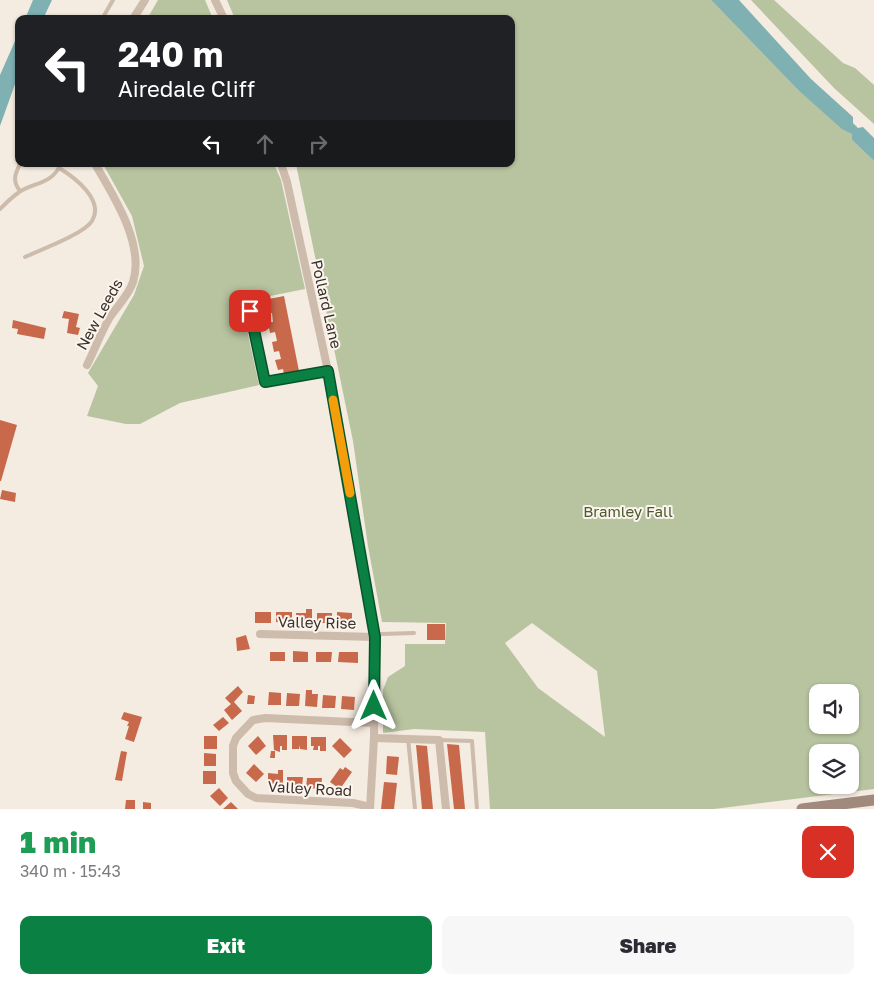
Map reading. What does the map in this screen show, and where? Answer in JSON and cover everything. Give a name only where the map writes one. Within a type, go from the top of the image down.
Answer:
[{"type":"main road","points":[[802,809],[874,800]]},
{"type":"street","points":[[136,15],[145,0]]},
{"type":"street","points":[[215,0],[222,15]]},
{"type":"street","name":"New Leeds","points":[[87,365],[110,317],[128,293],[135,271],[135,254],[125,220],[116,198],[97,167]]},
{"type":"street","name":"Pollard Lane","points":[[282,167],[287,182],[328,371],[375,637],[374,738],[370,808]]},
{"type":"street","points":[[250,311],[265,382],[328,371]]},
{"type":"street","name":"Valley Rise","points":[[260,634],[375,637]]},
{"type":"street","name":"Valley Road","points":[[370,808],[352,803],[256,798],[236,782],[233,773],[233,746],[236,738],[253,720],[265,718],[374,723]]},
{"type":"street","points":[[374,738],[439,740],[446,809]]},
{"type":"lane","points":[[104,15],[113,0]]},
{"type":"lane","points":[[19,167],[14,179],[20,191]]},
{"type":"lane","points":[[0,209],[20,191],[49,179],[59,167]]},
{"type":"lane","points":[[25,257],[65,239],[88,226],[93,220],[94,205],[90,196],[75,178],[61,167]]},
{"type":"lane","points":[[375,637],[381,634],[414,634]]},
{"type":"lane","points":[[408,738],[416,809]]},
{"type":"lane","points":[[439,740],[472,741],[477,809]]},
{"type":"green space","points":[[158,0],[205,0],[211,15],[149,15]]},
{"type":"green space","name":"Bramley Fall","points":[[227,0],[711,0],[797,89],[852,134],[852,140],[874,161],[874,789],[859,791],[859,744],[809,744],[809,794],[834,794],[714,809],[490,809],[485,732],[414,729],[383,733],[383,690],[388,677],[405,666],[405,644],[445,644],[446,623],[382,622],[368,546],[353,441],[297,167],[515,167],[515,15],[233,15]],"holes":[[[532,623],[597,671],[605,737],[538,688],[505,643]]]},
{"type":"green space","points":[[751,0],[774,0],[843,63],[855,68],[874,85],[874,124],[834,88]]},
{"type":"green space","points":[[105,167],[275,167],[281,180],[305,289],[241,302],[259,385],[180,403],[140,424],[126,424],[87,416],[98,386],[88,373],[134,295],[144,266],[132,216]]},
{"type":"water","points":[[33,0],[52,0],[45,15],[27,15]]},
{"type":"water","points":[[711,0],[739,0],[811,79],[853,117],[853,123],[858,128],[863,127],[874,138],[874,161],[852,140],[852,134],[842,129],[797,89]]},
{"type":"water","points":[[15,41],[15,84],[0,126],[0,75]]},
{"type":"building","points":[[284,296],[299,371],[284,374],[283,369],[278,370],[275,360],[281,359],[279,351],[274,352],[272,342],[277,341],[275,332],[270,333],[268,322],[273,322],[272,313],[266,314],[264,304],[270,303],[269,299]]},
{"type":"building","points":[[64,311],[79,314],[76,327],[80,328],[78,335],[67,333],[69,319],[62,318]]},
{"type":"building","points":[[13,320],[46,328],[44,339],[17,334],[18,329],[12,328]]},
{"type":"building","points":[[0,420],[17,425],[1,481],[0,481]]},
{"type":"building","points":[[2,490],[16,493],[15,502],[0,499]]},
{"type":"building","points":[[306,609],[312,609],[312,623],[296,623],[296,613],[306,613]]},
{"type":"building","points":[[255,612],[271,612],[271,623],[255,623]]},
{"type":"building","points":[[276,612],[292,612],[292,623],[276,622]]},
{"type":"building","points":[[337,612],[352,613],[352,623],[337,623]]},
{"type":"building","points":[[317,613],[332,613],[332,623],[317,623]]},
{"type":"building","points":[[427,624],[445,624],[445,640],[427,640]]},
{"type":"building","points":[[246,635],[250,649],[237,651],[236,638]]},
{"type":"building","points":[[293,651],[308,652],[308,662],[293,662]]},
{"type":"building","points":[[270,652],[285,652],[285,661],[270,661]]},
{"type":"building","points":[[316,652],[332,652],[331,662],[316,662]]},
{"type":"building","points":[[339,652],[358,652],[358,663],[338,662]]},
{"type":"building","points":[[238,686],[243,692],[234,702],[242,711],[232,720],[224,710],[231,704],[225,698]]},
{"type":"building","points":[[306,690],[312,690],[312,694],[318,694],[317,707],[305,706]]},
{"type":"building","points":[[269,692],[281,693],[281,705],[268,705]]},
{"type":"building","points":[[287,693],[300,694],[299,706],[286,706]]},
{"type":"building","points":[[248,695],[255,696],[254,704],[247,704]]},
{"type":"building","points":[[323,695],[336,696],[335,708],[322,708]]},
{"type":"building","points":[[342,696],[355,697],[354,710],[341,709]]},
{"type":"building","points":[[124,712],[142,717],[134,742],[125,739],[129,722],[121,719]]},
{"type":"building","points":[[223,717],[229,723],[219,731],[213,725]]},
{"type":"building","points":[[273,735],[287,735],[287,750],[282,750],[282,746],[280,746],[280,752],[274,750]]},
{"type":"building","points":[[204,736],[217,736],[217,749],[204,749]]},
{"type":"building","points":[[258,736],[266,746],[256,755],[248,746]]},
{"type":"building","points":[[292,736],[307,736],[307,750],[300,749],[300,745],[299,749],[292,749]]},
{"type":"building","points":[[311,737],[326,737],[326,751],[320,751],[320,746],[318,746],[318,750],[313,750],[314,746],[311,746]]},
{"type":"building","points":[[340,738],[352,750],[344,758],[332,746]]},
{"type":"building","points":[[447,744],[459,745],[465,809],[454,809]]},
{"type":"building","points":[[416,745],[427,746],[433,809],[422,809]]},
{"type":"building","points":[[121,751],[127,752],[122,781],[115,780]]},
{"type":"building","points":[[271,751],[275,751],[275,758],[270,758]]},
{"type":"building","points":[[204,753],[216,754],[216,766],[204,766]]},
{"type":"building","points":[[387,756],[399,757],[397,775],[386,774]]},
{"type":"building","points":[[254,764],[264,774],[256,782],[246,773]]},
{"type":"building","points":[[345,767],[352,772],[340,789],[330,782],[340,768],[343,770]]},
{"type":"building","points":[[278,770],[283,770],[283,786],[268,786],[268,773],[278,774]]},
{"type":"building","points":[[203,771],[216,771],[216,784],[203,784]]},
{"type":"building","points":[[287,777],[303,777],[302,787],[287,787]]},
{"type":"building","points":[[307,778],[322,778],[321,789],[306,788]]},
{"type":"building","points":[[384,782],[397,783],[394,809],[381,809]]},
{"type":"building","points":[[219,788],[228,798],[220,806],[210,796]]},
{"type":"building","points":[[126,800],[135,800],[135,809],[125,809]]},
{"type":"building","points":[[143,802],[151,803],[151,809],[143,809]]},
{"type":"building","points":[[231,802],[238,809],[223,809]]},
{"type":"slow traffic","points":[[333,400],[350,493]]},
{"type":"route","points":[[250,311],[265,382],[328,371],[375,637],[374,706]]}]
